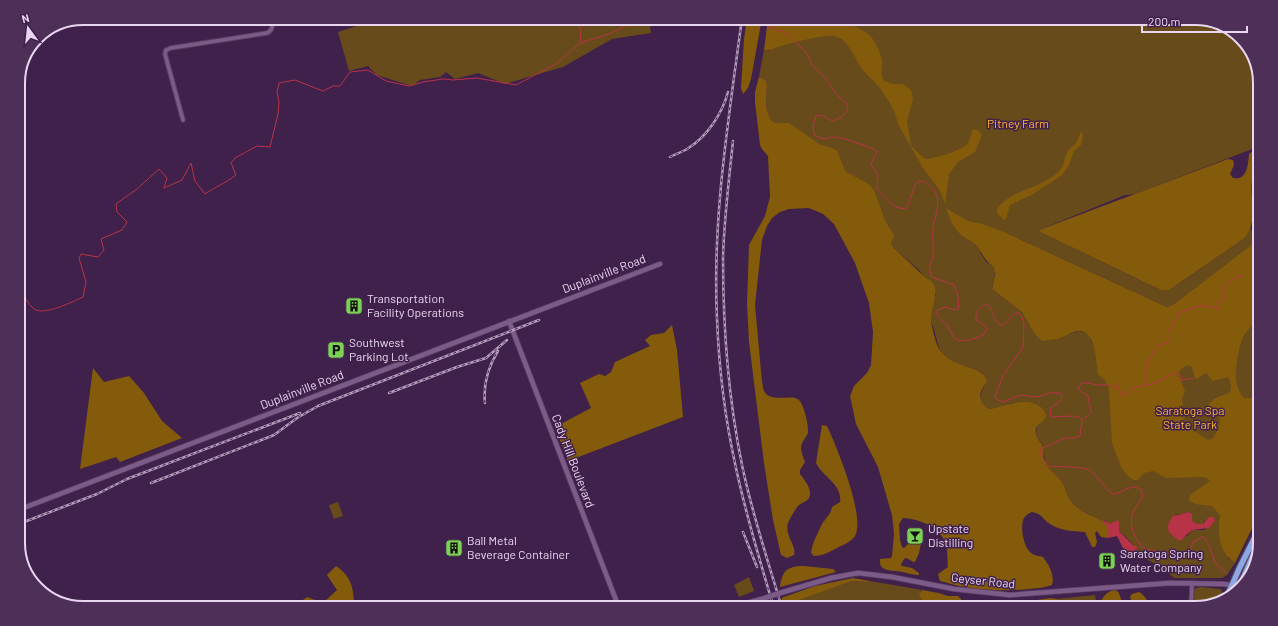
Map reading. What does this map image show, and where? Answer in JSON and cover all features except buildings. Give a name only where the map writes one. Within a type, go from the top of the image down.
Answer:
[{"type":"highway","points":[[1230,589],[1253,542]]},
{"type":"street","points":[[183,120],[165,54],[166,50],[267,33],[271,31],[272,25]]},
{"type":"street","name":"Duplainville Road","points":[[25,507],[660,264]]},
{"type":"street","name":"Cady Hill Boulevard","points":[[509,321],[615,601]]},
{"type":"street","name":"Geyser Road","points":[[754,601],[831,578],[858,573],[892,577],[954,589],[1010,595],[1170,583],[1232,585]]},
{"type":"street","points":[[1191,601],[1192,583]]},
{"type":"green space","points":[[360,25],[650,25],[651,33],[612,39],[563,67],[505,84],[478,73],[455,79],[446,72],[440,77],[420,80],[412,86],[377,75],[368,66],[349,71],[338,32]]},
{"type":"green space","points":[[774,25],[1195,25],[1207,26],[1221,31],[1239,45],[1247,57],[1252,71],[1253,149],[1135,194],[1125,195],[1039,230],[1040,232],[1161,290],[1169,290],[1245,238],[1250,227],[1253,234],[1253,244],[1174,304],[1167,307],[1017,238],[980,252],[986,262],[994,267],[995,271],[992,289],[1022,312],[1028,320],[1069,334],[1079,331],[1086,332],[1089,335],[1094,347],[1253,317],[1253,513],[1228,558],[1235,563],[1227,575],[1222,578],[1174,578],[1160,567],[1133,553],[1137,549],[1119,531],[1119,522],[1109,524],[1104,520],[1103,522],[1078,509],[1068,497],[1064,486],[1052,473],[1045,461],[1042,443],[1037,437],[1036,433],[1037,426],[1046,417],[1012,403],[1003,407],[990,409],[982,404],[980,397],[987,381],[985,376],[978,370],[954,363],[941,351],[931,322],[936,294],[920,271],[893,247],[891,242],[895,236],[881,211],[846,172],[837,150],[819,144],[784,124],[775,123],[771,120],[767,111],[766,80],[759,77],[764,50],[769,51]],"holes":[[[1188,512],[1192,514],[1192,521],[1198,524],[1203,524],[1205,520],[1205,530],[1192,530],[1186,537],[1175,515]]]},
{"type":"green space","points":[[338,502],[343,516],[334,519],[329,505]]},
{"type":"green space","points":[[749,577],[754,591],[739,597],[734,585]]},
{"type":"green space","points":[[852,581],[870,581],[922,590],[920,592],[924,601],[796,601]]},
{"type":"green space","points":[[1196,588],[1221,589],[1222,594],[1203,601],[1193,601],[1194,591]]},
{"type":"green space","points":[[1095,595],[1096,601],[1058,601],[1057,599]]},
{"type":"shaded area","points":[[746,25],[761,25],[751,79],[748,88],[743,94],[741,88]]},
{"type":"shaded area","points":[[767,25],[852,25],[866,32],[872,38],[881,56],[884,81],[893,84],[903,84],[911,90],[913,99],[907,121],[911,146],[925,159],[941,156],[963,147],[967,144],[973,129],[979,131],[982,135],[975,152],[958,162],[949,174],[945,204],[939,189],[923,168],[899,126],[889,102],[879,87],[860,66],[848,45],[844,41],[835,36],[824,36],[792,43],[771,50],[764,50]]},
{"type":"shaded area","points":[[759,77],[766,80],[767,111],[771,120],[775,123],[789,123],[819,144],[837,150],[846,172],[869,184],[874,190],[885,220],[895,236],[891,242],[893,247],[932,282],[935,287],[935,298],[931,321],[936,342],[941,352],[955,363],[979,371],[984,375],[987,381],[980,396],[983,404],[990,409],[1024,402],[1037,405],[1043,409],[1046,417],[1037,426],[1036,430],[1037,436],[1043,447],[1046,464],[1062,483],[1068,496],[1075,505],[1082,511],[1104,523],[1109,529],[1108,538],[1101,537],[1097,531],[1095,533],[1097,542],[1095,547],[1092,547],[1085,532],[1058,528],[1047,522],[1036,513],[1032,512],[1026,516],[1022,526],[1025,544],[1030,552],[1043,557],[1045,560],[1052,574],[1052,585],[1014,590],[992,590],[974,589],[940,581],[938,574],[948,567],[947,548],[944,539],[940,533],[929,525],[916,520],[903,518],[899,524],[902,547],[904,548],[911,541],[921,543],[915,562],[905,558],[901,564],[902,566],[912,568],[919,573],[919,575],[887,570],[881,567],[880,559],[891,558],[892,556],[894,534],[892,515],[878,467],[856,424],[850,396],[854,386],[867,373],[871,365],[873,332],[869,303],[855,263],[834,224],[823,214],[809,208],[789,209],[780,212],[772,218],[767,226],[762,240],[755,305],[764,391],[771,397],[792,397],[799,400],[808,426],[808,433],[801,447],[805,462],[800,470],[800,474],[808,486],[810,496],[808,500],[798,506],[788,523],[787,527],[794,548],[794,555],[787,558],[781,555],[773,520],[764,463],[749,342],[747,304],[749,245],[765,216],[770,197],[768,156],[760,145],[755,102],[755,92]]},
{"type":"shaded area","points":[[1081,131],[1083,135],[1081,145],[1074,151],[1069,165],[1062,175],[1033,194],[1010,205],[1006,219],[1004,220],[997,213],[997,209],[1009,198],[1048,180],[1059,172],[1063,166],[1066,154],[1078,139]]},
{"type":"shaded area","points":[[1253,151],[1253,214],[1250,228],[1245,238],[1169,290],[1161,290],[1040,232],[1039,230],[1228,159],[1233,160],[1234,165],[1230,174],[1233,178],[1241,177],[1246,171],[1249,154]]},
{"type":"shaded area","points":[[946,208],[968,221],[982,224],[1004,232],[1167,307],[1174,304],[1253,244],[1253,324],[1245,334],[1240,345],[1236,381],[1239,391],[1244,398],[1253,398],[1253,526],[1235,563],[1227,556],[1222,548],[1219,528],[1220,515],[1212,506],[1197,504],[1189,500],[1190,495],[1210,481],[1203,477],[1166,478],[1153,471],[1144,473],[1138,480],[1133,480],[1126,474],[1121,467],[1112,443],[1109,388],[1105,380],[1098,374],[1094,347],[1088,335],[1084,332],[1078,331],[1057,339],[1042,341],[1035,334],[1022,312],[992,289],[995,274],[994,267],[986,260],[976,245],[964,237],[953,224]],"holes":[[[1188,365],[1192,367],[1195,378],[1197,379],[1207,373],[1212,381],[1228,377],[1230,383],[1230,392],[1214,399],[1207,406],[1207,408],[1217,413],[1220,419],[1216,433],[1212,439],[1208,440],[1189,428],[1184,422],[1182,398],[1185,391],[1178,374],[1182,368]]]},
{"type":"shaded area","points":[[672,325],[677,350],[683,417],[568,461],[555,427],[591,408],[580,383],[599,374],[605,376],[611,372],[615,362],[650,346],[645,340],[651,335],[664,333]]},
{"type":"shaded area","points":[[93,368],[104,382],[129,376],[144,393],[162,421],[182,438],[120,462],[116,457],[80,469]]},
{"type":"shaded area","points":[[822,425],[827,426],[843,464],[857,513],[857,527],[855,536],[849,542],[826,554],[814,556],[811,553],[815,538],[832,507],[840,502],[840,496],[835,486],[816,463]]},
{"type":"shaded area","points":[[1188,512],[1192,514],[1192,521],[1198,524],[1203,524],[1209,517],[1214,517],[1215,521],[1209,528],[1192,530],[1180,541],[1170,533],[1168,528],[1170,520],[1173,516]]},
{"type":"shaded area","points":[[1103,520],[1110,524],[1118,520],[1119,531],[1137,547],[1137,549],[1133,552],[1124,550],[1117,536],[1108,538],[1108,529]]},
{"type":"shaded area","points":[[336,566],[341,570],[349,579],[353,589],[353,601],[325,601],[337,590],[327,575]]},
{"type":"shaded area","points":[[804,566],[833,569],[836,572],[780,587],[782,577],[786,570],[793,567]]},
{"type":"shaded area","points":[[853,578],[870,581],[852,581],[797,601],[782,601],[784,597],[815,586]]},
{"type":"shaded area","points":[[922,590],[948,596],[958,596],[961,601],[924,601],[919,594]]},
{"type":"shaded area","points":[[1116,590],[1119,593],[1122,601],[1101,601],[1105,595]]},
{"type":"shaded area","points":[[1139,592],[1147,601],[1132,601],[1130,596]]},
{"type":"shaded area","points":[[307,597],[318,601],[302,601]]},
{"type":"shaded area","points":[[1050,598],[1057,599],[1057,601],[1031,601]]},
{"type":"shaded area","points":[[1011,600],[1031,601],[1010,601]]},
{"type":"waterway","points":[[579,25],[581,31],[580,42]]},
{"type":"waterway","points":[[25,298],[34,309],[44,311],[58,308],[83,297],[86,282],[79,258],[81,254],[98,257],[104,250],[101,239],[122,230],[127,222],[117,212],[116,204],[137,189],[159,169],[167,178],[164,188],[182,180],[191,163],[195,181],[205,194],[236,175],[231,163],[235,158],[257,146],[270,147],[278,114],[279,102],[277,92],[279,83],[295,80],[323,91],[333,86],[340,86],[350,72],[368,70],[386,81],[409,86],[443,79],[453,80],[477,78],[516,85],[556,64],[580,43],[609,34],[627,25]]},
{"type":"waterway","points":[[767,26],[788,34],[808,55],[812,65],[828,81],[836,94],[846,103],[848,107],[842,116],[832,121],[822,115],[816,116],[813,126],[814,135],[823,139],[834,137],[845,139],[874,149],[877,152],[871,164],[878,176],[877,188],[893,205],[907,208],[915,185],[919,181],[930,186],[935,193],[938,202],[933,228],[933,256],[930,270],[932,277],[954,285],[957,294],[958,309],[956,310],[945,307],[936,312],[953,336],[956,339],[963,341],[983,335],[987,329],[976,320],[976,314],[982,306],[987,304],[996,321],[1002,325],[1015,314],[1018,313],[1021,315],[1024,323],[1023,347],[1003,376],[995,396],[996,399],[1003,402],[1020,395],[1037,397],[1050,393],[1060,393],[1062,396],[1061,400],[1050,409],[1051,417],[1073,416],[1079,417],[1082,420],[1080,436],[1075,438],[1065,438],[1041,449],[1040,454],[1048,466],[1088,469],[1094,473],[1112,494],[1116,494],[1133,487],[1141,489],[1143,496],[1134,510],[1131,519],[1132,529],[1136,539],[1142,547],[1145,549],[1185,556],[1189,554],[1193,542],[1202,537],[1209,545],[1214,561],[1226,573]]},
{"type":"waterway","points":[[1082,420],[1091,413],[1091,411],[1088,396],[1081,392],[1078,387],[1080,385],[1083,383],[1108,385],[1113,387],[1117,385],[1121,394],[1125,395],[1128,394],[1133,387],[1144,386],[1146,382],[1146,363],[1157,346],[1170,340],[1169,331],[1173,326],[1178,313],[1199,306],[1212,306],[1218,309],[1218,302],[1225,296],[1225,291],[1223,291],[1224,288],[1231,281],[1243,275]]},
{"type":"waterway","points":[[1145,386],[1158,382],[1171,374],[1176,373],[1181,376],[1180,380],[1194,378]]},
{"type":"railway","points":[[741,25],[719,205],[716,281],[718,338],[723,394],[732,450],[758,556],[772,601]]},
{"type":"railway","points":[[670,157],[687,149],[701,138],[718,117],[728,92]]},
{"type":"railway","points":[[733,141],[723,258],[727,362],[733,414],[742,465],[760,537],[780,601]]},
{"type":"railway","points":[[151,483],[274,435],[297,418],[318,406],[539,320]]},
{"type":"railway","points":[[389,393],[457,367],[486,358],[507,340]]},
{"type":"railway","points":[[485,403],[487,376],[491,363],[498,351]]},
{"type":"railway","points":[[25,522],[97,494],[127,479],[300,413]]},
{"type":"railway","points":[[743,532],[757,567]]},
{"type":"place","name":"Transportation Facility Operations","points":[[354,306]]},
{"type":"place","name":"Southwest Parking Lot","points":[[336,350]]},
{"type":"place","name":"Upstate Distilling","points":[[915,536]]},
{"type":"place","name":"Ball Metal Beverage Container","points":[[454,548]]},
{"type":"place","name":"Saratoga Spring Water Company","points":[[1107,561]]},
{"type":"park label","name":"Pitney Farm","points":[[1018,124]]},
{"type":"park label","name":"Saratoga Spa State Park","points":[[1190,418]]}]
